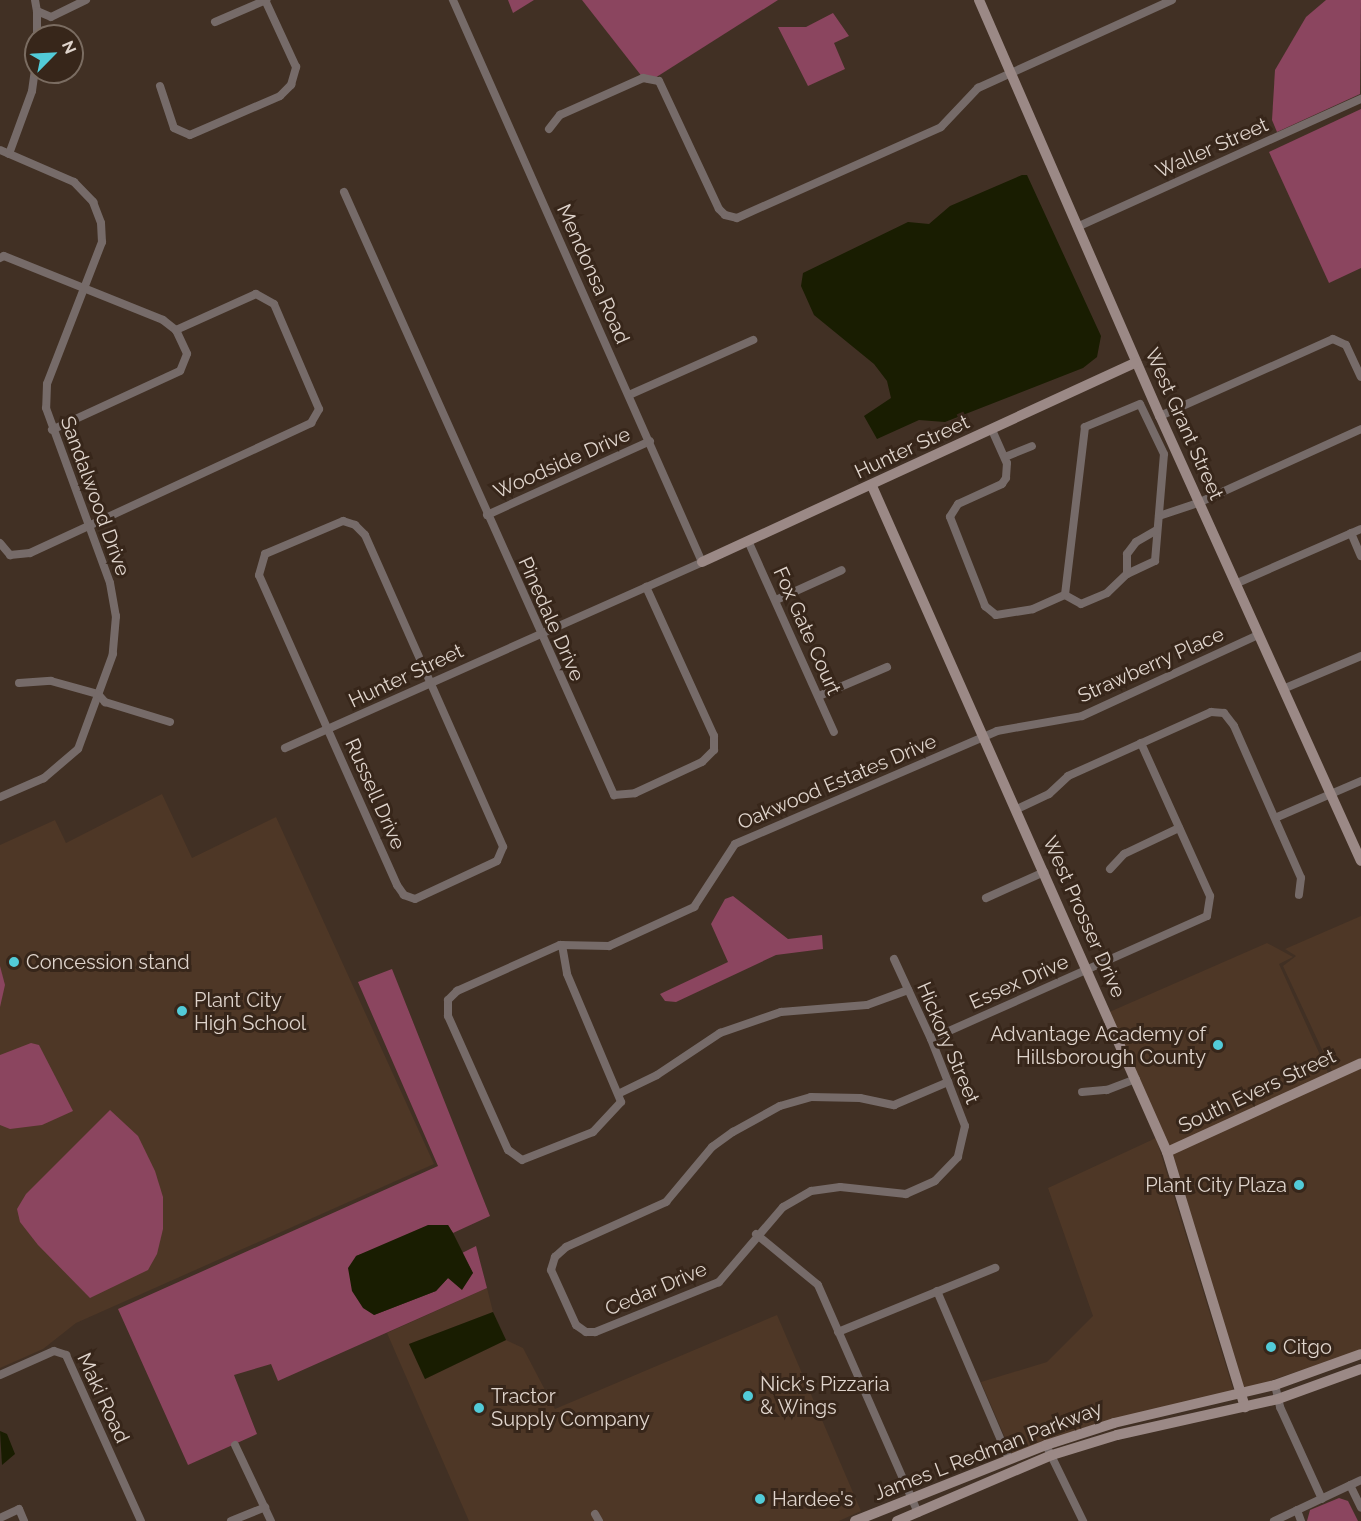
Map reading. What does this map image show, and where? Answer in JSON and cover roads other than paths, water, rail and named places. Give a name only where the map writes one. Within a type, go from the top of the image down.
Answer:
[{"type":"street","points":[[35,0],[37,24]]},
{"type":"street","points":[[37,11],[51,17],[87,0]]},
{"type":"street","points":[[160,86],[174,128],[190,135],[280,96],[291,85],[296,67],[266,0],[215,22]]},
{"type":"street","name":"Mendonsa Road","points":[[453,0],[702,562]]},
{"type":"street","name":"West Grant Street","points":[[979,0],[1198,503],[1361,861]]},
{"type":"street","points":[[549,129],[560,115],[643,78],[658,81],[719,209],[724,215],[737,218],[941,127],[978,88],[1169,1]]},
{"type":"street","points":[[9,154],[33,84]]},
{"type":"street","name":"Waller Street","points":[[1077,227],[1361,99]]},
{"type":"street","name":"Sandalwood Drive","points":[[0,150],[74,182],[93,201],[101,223],[102,242],[47,384],[46,408],[52,430],[110,583],[116,616],[113,654],[78,749],[64,765],[0,797]]},
{"type":"street","name":"Pinedale Drive","points":[[344,192],[604,778],[614,795],[635,793],[702,762],[714,750],[714,736],[646,587]]},
{"type":"street","points":[[0,258],[4,256],[163,320],[176,330],[187,354],[180,371],[52,430]]},
{"type":"street","points":[[0,543],[10,555],[30,554],[311,423],[319,409],[274,304],[256,294],[176,330]]},
{"type":"street","points":[[1160,416],[1333,339],[1346,345],[1361,377]]},
{"type":"street","points":[[629,395],[753,340]]},
{"type":"street","name":"Hunter Street","points":[[285,748],[749,543],[1136,362]]},
{"type":"street","points":[[1132,404],[1142,405],[1164,454],[1155,561],[1147,568],[1126,574],[1107,592],[1081,604],[1065,595],[1086,425],[1132,404]]},
{"type":"street","points":[[1159,516],[1198,503],[1361,429]]},
{"type":"street","points":[[992,430],[1005,457],[1008,470],[1002,484],[958,504],[950,517],[980,595],[989,611],[1004,615],[1033,609],[1065,595]]},
{"type":"street","name":"Woodside Drive","points":[[487,515],[650,441]]},
{"type":"street","points":[[1005,457],[1032,446]]},
{"type":"street","name":"West Prosser Drive","points":[[872,486],[985,736],[1167,1152],[1245,1407]]},
{"type":"street","name":"Russell Drive","points":[[343,521],[355,525],[365,535],[432,684],[502,847],[497,861],[415,900],[404,895],[397,885],[259,575],[265,554],[343,521]]},
{"type":"street","points":[[1235,584],[1361,529]]},
{"type":"street","points":[[1126,574],[1128,554],[1136,542],[1157,530]]},
{"type":"street","points":[[1351,533],[1361,556]]},
{"type":"street","name":"Fox Gate Court","points":[[749,543],[834,732]]},
{"type":"street","points":[[776,600],[842,570]]},
{"type":"street","name":"Strawberry Place","points":[[985,736],[1083,716],[1258,635]]},
{"type":"street","points":[[1283,689],[1361,656]]},
{"type":"street","points":[[819,696],[887,666]]},
{"type":"street","points":[[19,683],[51,681],[98,694],[105,702],[170,722]]},
{"type":"street","points":[[1017,809],[1049,794],[1068,776],[1211,712],[1224,713],[1234,726],[1301,878],[1299,895]]},
{"type":"street","name":"Oakwood Estates Drive","points":[[620,1093],[618,1110],[593,1132],[531,1159],[514,1157],[448,1016],[448,1000],[457,991],[562,945],[609,946],[694,907],[735,844],[985,736]]},
{"type":"street","points":[[1110,869],[1124,854],[1179,828],[1141,743]]},
{"type":"street","points":[[1275,818],[1361,781]]},
{"type":"street","name":"Essex Drive","points":[[931,1039],[1207,916],[1210,896],[1179,828]]},
{"type":"street","points":[[986,898],[1044,872]]},
{"type":"street","points":[[562,945],[567,974],[620,1093],[657,1075],[720,1033],[781,1012],[867,1005],[908,990]]},
{"type":"street","name":"Hickory Street","points":[[894,959],[931,1039],[966,1126],[964,1142]]},
{"type":"street","name":"South Evers Street","points":[[1167,1152],[1361,1063]]},
{"type":"street","points":[[1082,1092],[1107,1090],[1136,1079]]},
{"type":"street","name":"Cedar Drive","points":[[948,1082],[894,1105],[860,1098],[811,1097],[780,1106],[712,1147],[666,1202],[566,1247],[555,1257],[551,1270],[576,1325],[586,1332],[718,1282],[731,1271],[756,1234],[783,1207],[811,1191],[840,1187],[883,1195],[916,1190],[935,1181],[958,1157],[964,1142]]},
{"type":"street","points":[[756,1234],[818,1285],[918,1513]]},
{"type":"street","points":[[838,1332],[995,1268]]},
{"type":"street","points":[[937,1291],[1009,1459],[1002,1471],[960,1495]]},
{"type":"street","name":"Maki Road","points":[[0,1375],[54,1351],[66,1355],[141,1521]]},
{"type":"street","points":[[1152,1427],[1233,1403],[1240,1395],[1361,1354]]},
{"type":"street","points":[[1278,1399],[1294,1382],[1345,1360]]},
{"type":"street","name":"James L Redman Parkway","points":[[897,1521],[1052,1455],[1152,1427],[1278,1399],[1361,1369]]},
{"type":"street","points":[[1275,1385],[1278,1399],[1322,1499]]},
{"type":"street","name":"James L Redman Parkway","points":[[855,1521],[874,1517],[912,1498],[1046,1445],[1124,1421],[1240,1395]]},
{"type":"street","points":[[1052,1455],[1070,1441],[1124,1421]]},
{"type":"street","points":[[235,1445],[271,1521]]},
{"type":"street","points":[[1046,1445],[1083,1521]]},
{"type":"street","points":[[1274,1521],[1361,1480]]},
{"type":"street","points":[[1350,1485],[1361,1508]]},
{"type":"street","points":[[231,1521],[265,1506]]},
{"type":"street","points":[[0,1518],[20,1509],[24,1521]]},
{"type":"street","points":[[1297,1510],[1301,1521]]},
{"type":"place","name":"Concession stand","points":[[14,962]]},
{"type":"place","name":"Plant City High School","points":[[182,1011]]},
{"type":"place","name":"Advantage Academy of Hillsborough County","points":[[1218,1045]]},
{"type":"place","name":"Plant City Plaza","points":[[1299,1185]]},
{"type":"place","name":"Citgo","points":[[1271,1347]]},
{"type":"place","name":"Nick's Pizzaria & Wings","points":[[748,1396]]},
{"type":"place","name":"Tractor Supply Company","points":[[479,1408]]},
{"type":"place","name":"Hardee's","points":[[760,1499]]}]
